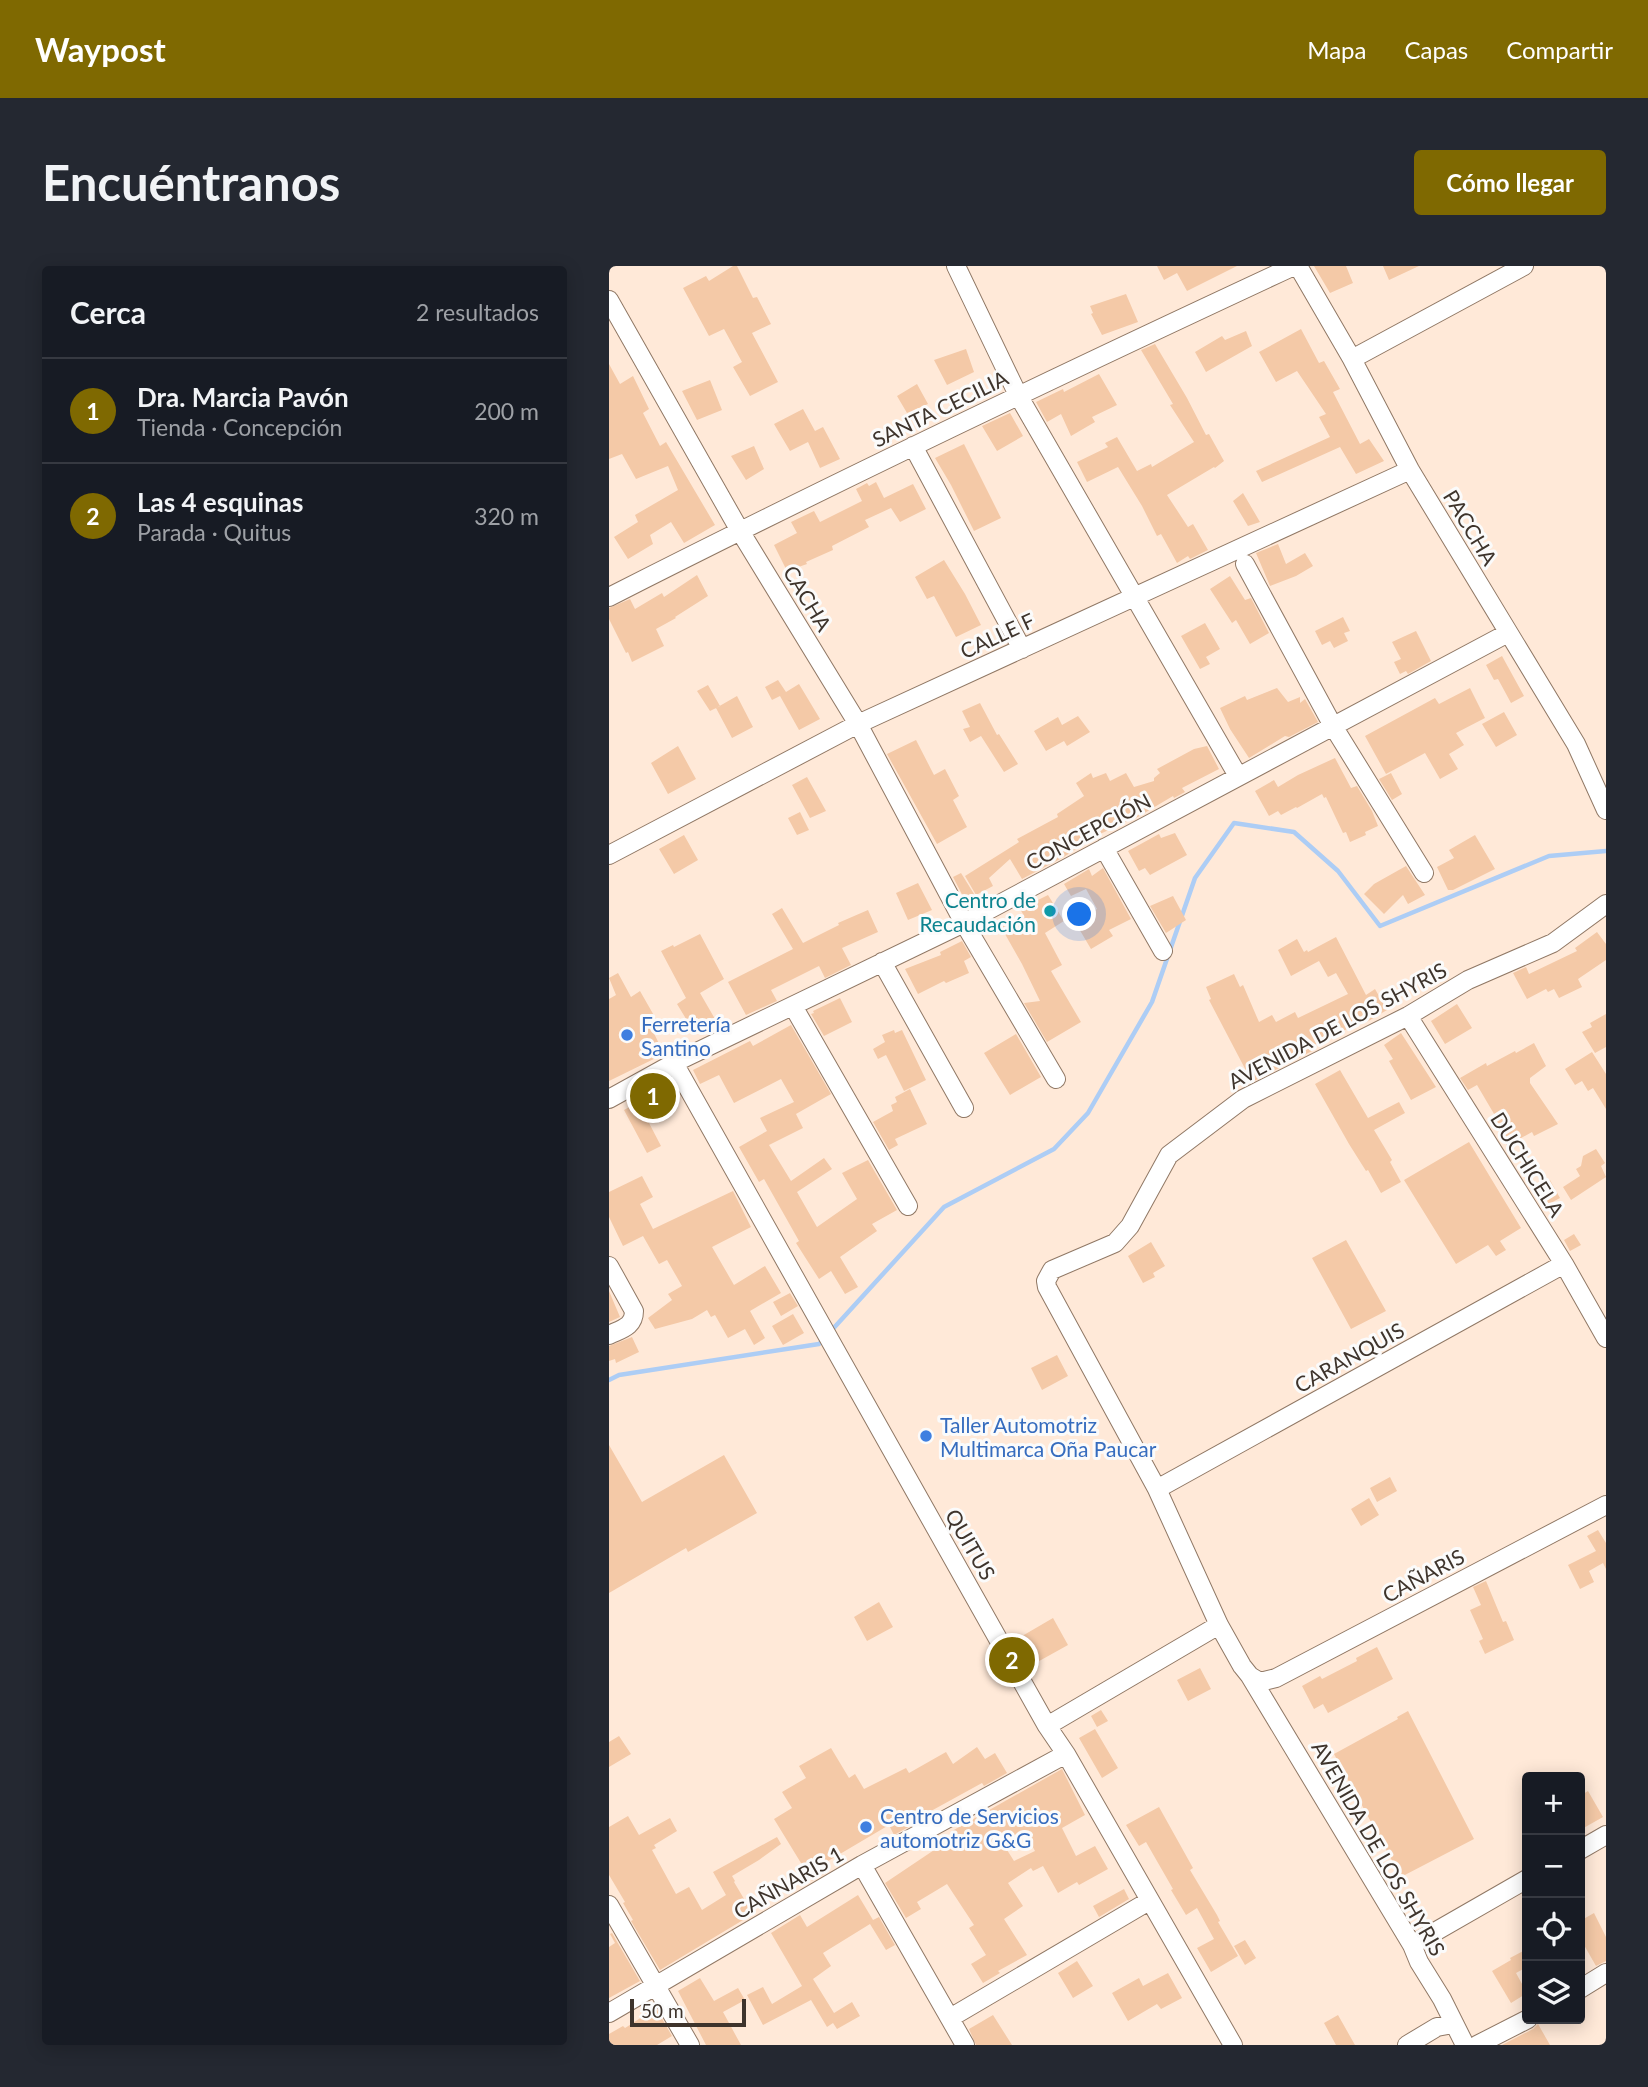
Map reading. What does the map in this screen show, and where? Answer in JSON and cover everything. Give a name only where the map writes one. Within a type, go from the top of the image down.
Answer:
[{"type":"street","points":[[956,266],[1018,395],[1238,776]]},
{"type":"street","name":"SANTA CECILIA","points":[[609,597],[1018,395],[1296,266]]},
{"type":"street","name":"PACCHA","points":[[1296,266],[1352,359],[1410,470],[1576,744],[1606,810]]},
{"type":"street","points":[[1352,359],[1500,272],[1524,266]]},
{"type":"street","name":"CACHA","points":[[609,300],[740,531],[858,724],[964,923],[1056,1079]]},
{"type":"street","points":[[913,446],[1022,649]]},
{"type":"street","name":"CALLE F","points":[[609,855],[858,724],[1410,470]]},
{"type":"street","points":[[1245,564],[1333,726],[1425,873]]},
{"type":"street","name":"CONCEPCIÓN","points":[[609,1098],[674,1063],[964,923],[1508,633]]},
{"type":"street","points":[[1104,848],[1163,951]]},
{"type":"street","name":"AVENIDA DE LOS SHYRIS","points":[[1465,2045],[1412,1945],[1255,1679],[1219,1625],[1157,1489],[1047,1287],[1048,1275],[1058,1267],[1115,1243],[1130,1226],[1168,1155],[1243,1099],[1408,1016],[1468,980],[1553,943],[1606,904]]},
{"type":"street","points":[[882,962],[964,1108]]},
{"type":"street","points":[[793,1006],[908,1206]]},
{"type":"street","name":"DUCHICELA","points":[[1408,1016],[1564,1264],[1606,1338]]},
{"type":"street","name":"QUITUS","points":[[674,1063],[1047,1726],[1066,1754],[1233,2045]]},
{"type":"street","name":"CARANQUIS","points":[[1157,1489],[1564,1264]]},
{"type":"street","points":[[609,1266],[634,1311],[634,1319],[629,1325],[609,1335]]},
{"type":"street","name":"CAÑARIS","points":[[1255,1679],[1276,1678],[1606,1505]]},
{"type":"street","points":[[1047,1726],[1219,1625]]},
{"type":"street","name":"CAÑNARIS 1","points":[[609,2013],[862,1866],[1066,1754]]},
{"type":"street","points":[[1585,1847],[1606,1835]]},
{"type":"street","points":[[862,1866],[965,2045]]},
{"type":"street","points":[[1412,1945],[1522,1883]]},
{"type":"street","points":[[950,2018],[1149,1901]]},
{"type":"street","points":[[609,1905],[690,2045]]},
{"type":"street","points":[[1585,1986],[1606,1973]]},
{"type":"street","points":[[1477,2045],[1522,2022]]},
{"type":"street","points":[[1407,2045],[1437,2027],[1453,2024]]},
{"type":"building","points":[[737,266],[753,298],[757,297],[771,324],[752,333],[778,382],[750,396],[733,367],[742,362],[724,329],[709,336],[683,288],[706,276],[709,281]]},
{"type":"building","points":[[1157,266],[1237,266],[1187,291],[1177,273],[1164,280]]},
{"type":"building","points":[[1314,266],[1346,266],[1353,283],[1330,293]]},
{"type":"building","points":[[1383,266],[1419,266],[1389,280]]},
{"type":"building","points":[[1126,294],[1138,322],[1102,335],[1091,314],[1093,313],[1090,306]]},
{"type":"building","points":[[1301,329],[1319,363],[1324,361],[1340,389],[1333,392],[1360,444],[1369,439],[1384,461],[1356,474],[1340,447],[1262,482],[1256,471],[1330,437],[1319,417],[1326,414],[1297,371],[1276,382],[1259,352]]},
{"type":"building","points":[[1246,331],[1252,346],[1206,372],[1195,352],[1222,336],[1225,340]]},
{"type":"building","points":[[1155,344],[1206,435],[1209,434],[1224,461],[1167,495],[1188,527],[1193,524],[1208,550],[1190,559],[1188,556],[1177,563],[1161,534],[1157,536],[1118,467],[1087,482],[1077,462],[1108,447],[1105,443],[1117,437],[1137,471],[1151,464],[1152,467],[1194,442],[1170,405],[1173,404],[1141,350]]},
{"type":"building","points":[[966,349],[974,372],[947,385],[934,360]]},
{"type":"building","points":[[609,364],[620,384],[633,376],[649,409],[643,413],[660,446],[666,442],[715,525],[684,543],[671,522],[650,535],[653,544],[628,559],[614,537],[638,522],[635,515],[678,490],[668,466],[636,479],[622,454],[609,459]]},
{"type":"building","points":[[1099,374],[1117,405],[1092,417],[1095,422],[1071,436],[1061,414],[1047,422],[1036,402],[1063,389],[1064,392]]},
{"type":"building","points":[[710,380],[722,410],[697,420],[682,391]]},
{"type":"building","points":[[917,384],[928,404],[907,413],[897,396]]},
{"type":"building","points":[[803,409],[815,431],[823,427],[840,459],[820,468],[808,442],[790,451],[774,424]]},
{"type":"building","points":[[1010,413],[1023,436],[997,451],[982,426]]},
{"type":"building","points":[[964,444],[1001,518],[974,531],[935,458]]},
{"type":"building","points":[[754,446],[764,469],[746,480],[731,456]]},
{"type":"building","points":[[876,482],[884,498],[913,484],[926,509],[900,522],[891,508],[865,520],[869,527],[832,546],[833,550],[787,571],[774,545],[797,533],[791,522],[814,511],[820,522],[862,501],[856,489]]},
{"type":"building","points":[[1243,493],[1260,522],[1248,526],[1233,501]]},
{"type":"building","points":[[1278,544],[1286,564],[1305,553],[1313,566],[1270,586],[1256,553]]},
{"type":"building","points":[[944,560],[981,625],[956,637],[934,596],[927,599],[915,577]]},
{"type":"building","points":[[697,575],[708,596],[656,629],[664,646],[632,662],[609,619],[609,608],[630,599],[635,609],[662,593],[664,597]]},
{"type":"building","points":[[1230,576],[1245,600],[1251,598],[1269,633],[1250,644],[1236,620],[1232,623],[1210,589]]},
{"type":"building","points":[[1343,617],[1350,631],[1344,633],[1348,641],[1334,648],[1330,641],[1322,645],[1315,631]]},
{"type":"building","points":[[1205,623],[1220,649],[1206,657],[1210,664],[1200,669],[1181,636]]},
{"type":"building","points":[[1416,631],[1431,661],[1408,674],[1406,671],[1400,674],[1394,662],[1401,659],[1392,642]]},
{"type":"building","points":[[1502,656],[1524,696],[1511,703],[1498,679],[1494,680],[1486,665]]},
{"type":"building","points":[[778,680],[786,692],[799,684],[820,719],[799,730],[780,696],[772,700],[765,687]]},
{"type":"building","points":[[708,685],[720,706],[710,711],[697,691]]},
{"type":"building","points":[[1277,688],[1288,702],[1300,697],[1300,703],[1305,699],[1318,722],[1289,737],[1285,736],[1249,758],[1220,708],[1245,696],[1247,700]]},
{"type":"building","points":[[1470,688],[1485,718],[1456,733],[1464,745],[1449,754],[1458,769],[1440,779],[1425,753],[1386,774],[1365,736],[1435,698],[1439,704]]},
{"type":"building","points":[[737,696],[753,727],[732,738],[716,708]]},
{"type":"building","points":[[980,703],[997,735],[999,734],[1018,764],[1004,772],[981,736],[970,742],[963,729],[970,727],[962,711]]},
{"type":"building","points":[[1504,712],[1517,735],[1496,747],[1482,724]]},
{"type":"building","points":[[1078,716],[1090,732],[1067,746],[1064,741],[1046,751],[1034,731],[1058,717],[1062,725]]},
{"type":"building","points":[[916,740],[934,775],[945,769],[959,796],[953,800],[967,827],[937,844],[887,754]]},
{"type":"building","points":[[678,746],[696,779],[668,794],[651,763]]},
{"type":"building","points":[[1207,746],[1219,769],[1182,788],[1185,792],[1100,834],[1022,879],[1010,859],[989,878],[993,886],[976,895],[965,876],[1019,842],[1017,839],[1058,817],[1057,814],[1084,796],[1076,783],[1091,773],[1093,778],[1106,773],[1110,781],[1126,773],[1134,787],[1154,781],[1160,773],[1157,769],[1194,749]]},
{"type":"building","points":[[1335,758],[1351,788],[1357,786],[1378,826],[1350,842],[1322,794],[1281,815],[1278,811],[1269,816],[1255,791],[1274,780],[1278,787]]},
{"type":"building","points":[[1391,773],[1402,794],[1392,800],[1379,779]]},
{"type":"building","points":[[807,777],[826,811],[810,818],[792,785]]},
{"type":"building","points":[[800,812],[809,830],[797,835],[788,818]]},
{"type":"building","points":[[1175,833],[1187,855],[1150,875],[1145,868],[1139,871],[1128,851],[1159,834],[1161,838]]},
{"type":"building","points":[[684,835],[698,860],[674,874],[659,849]]},
{"type":"building","points":[[1475,835],[1495,869],[1448,890],[1437,867],[1454,858],[1449,850]]},
{"type":"building","points":[[1406,866],[1425,895],[1408,904],[1403,895],[1384,914],[1364,894],[1374,884]]},
{"type":"building","points":[[1103,868],[1131,919],[1109,930],[1113,936],[1091,949],[1075,922],[1097,909],[1086,889],[1071,896],[1064,884],[1089,869],[1092,876]]},
{"type":"building","points":[[961,873],[979,902],[969,908],[953,877]]},
{"type":"building","points":[[918,883],[932,910],[908,920],[896,893]]},
{"type":"building","points":[[1048,895],[1064,921],[1045,933],[1062,965],[1051,971],[1081,1022],[1047,1042],[1024,1003],[1040,1001],[1001,927],[1023,914],[1020,909]]},
{"type":"building","points":[[1173,896],[1186,920],[1166,933],[1150,906]]},
{"type":"building","points":[[782,908],[803,943],[868,910],[878,932],[842,948],[851,965],[825,978],[819,966],[771,990],[777,1001],[746,1015],[728,982],[793,949],[772,914]]},
{"type":"building","points":[[1597,932],[1606,944],[1606,960],[1578,979],[1582,987],[1559,998],[1554,989],[1548,992],[1546,989],[1527,999],[1513,973],[1526,967],[1529,974],[1577,951],[1575,948]]},
{"type":"building","points":[[700,934],[724,979],[700,993],[715,1019],[694,1032],[677,1004],[686,998],[661,951]]},
{"type":"building","points":[[1336,937],[1366,995],[1375,989],[1387,1010],[1365,1023],[1364,1021],[1312,1046],[1314,1050],[1252,1082],[1209,1000],[1211,999],[1206,987],[1234,974],[1240,987],[1243,985],[1259,1022],[1272,1015],[1276,1022],[1295,1012],[1298,1018],[1348,994],[1336,973],[1328,977],[1319,961],[1291,976],[1278,950],[1297,939],[1304,952],[1308,952]]},
{"type":"building","points":[[962,941],[971,957],[964,961],[969,973],[946,983],[944,981],[918,994],[905,969],[941,955],[940,952]]},
{"type":"building","points":[[618,973],[631,997],[640,991],[656,1019],[649,1023],[664,1054],[609,1081],[609,999],[616,995],[609,978]]},
{"type":"building","points":[[840,998],[852,1022],[824,1036],[811,1014]]},
{"type":"building","points":[[1457,1004],[1472,1028],[1445,1044],[1431,1021]]},
{"type":"building","points":[[1606,1014],[1606,1047],[1595,1053],[1582,1032],[1592,1027],[1590,1023]]},
{"type":"building","points":[[791,1025],[831,1094],[796,1114],[803,1128],[769,1145],[791,1181],[824,1158],[832,1169],[797,1192],[817,1227],[857,1199],[842,1173],[868,1160],[897,1210],[872,1224],[877,1231],[840,1257],[858,1287],[845,1294],[831,1271],[819,1279],[796,1243],[799,1241],[764,1179],[759,1182],[739,1147],[767,1131],[760,1118],[794,1102],[781,1079],[734,1103],[719,1075],[700,1084],[693,1070],[750,1041],[753,1046]]},
{"type":"building","points":[[894,1030],[895,1033],[902,1030],[926,1080],[904,1091],[886,1055],[878,1059],[873,1049],[885,1042],[882,1035]]},
{"type":"building","points":[[1401,1033],[1436,1087],[1411,1100],[1389,1061],[1393,1059],[1384,1045]]},
{"type":"building","points":[[1016,1034],[1041,1077],[1010,1095],[984,1053]]},
{"type":"building","points":[[1534,1043],[1546,1066],[1530,1078],[1530,1083],[1558,1124],[1534,1136],[1532,1132],[1507,1146],[1493,1122],[1497,1119],[1477,1085],[1468,1090],[1460,1078],[1486,1063],[1487,1066]]},
{"type":"building","points":[[1592,1052],[1606,1074],[1606,1109],[1593,1088],[1588,1091],[1582,1081],[1575,1085],[1565,1069]]},
{"type":"building","points":[[1340,1070],[1368,1118],[1399,1102],[1405,1113],[1374,1130],[1392,1160],[1390,1162],[1401,1182],[1381,1193],[1315,1084]]},
{"type":"building","points":[[667,1086],[678,1106],[649,1123],[661,1146],[647,1153],[624,1110]]},
{"type":"building","points":[[910,1089],[927,1124],[895,1139],[898,1145],[889,1150],[873,1122],[893,1111],[891,1105],[897,1102],[895,1097]]},
{"type":"building","points":[[1469,1142],[1521,1228],[1500,1241],[1506,1250],[1496,1256],[1488,1245],[1456,1264],[1404,1180]]},
{"type":"building","points":[[1596,1149],[1605,1163],[1601,1166],[1606,1177],[1571,1200],[1563,1187],[1580,1176],[1576,1169],[1581,1166],[1583,1156]]},
{"type":"building","points":[[642,1176],[653,1197],[640,1204],[653,1229],[733,1191],[751,1227],[712,1247],[734,1285],[765,1266],[781,1293],[750,1311],[765,1338],[754,1345],[745,1329],[728,1338],[715,1315],[711,1317],[707,1310],[692,1319],[655,1329],[648,1318],[672,1300],[668,1294],[682,1286],[667,1260],[659,1264],[643,1236],[623,1246],[609,1217],[609,1192]]},
{"type":"building","points":[[1550,1180],[1560,1198],[1549,1204],[1538,1187]]},
{"type":"building","points":[[1574,1234],[1581,1245],[1570,1251],[1564,1240]]},
{"type":"building","points":[[1346,1240],[1386,1311],[1351,1329],[1312,1258]]},
{"type":"building","points":[[1151,1242],[1165,1266],[1153,1273],[1155,1277],[1143,1283],[1128,1256]]},
{"type":"building","points":[[609,1291],[620,1317],[609,1322]]},
{"type":"building","points":[[790,1293],[798,1306],[781,1316],[773,1302]]},
{"type":"building","points":[[793,1314],[804,1333],[783,1345],[772,1326]]},
{"type":"building","points":[[632,1337],[639,1352],[616,1363],[615,1359],[609,1361],[609,1346]]},
{"type":"building","points":[[1057,1355],[1068,1376],[1042,1390],[1031,1368]]},
{"type":"building","points":[[609,1445],[642,1502],[724,1455],[757,1513],[688,1552],[686,1548],[609,1593]]},
{"type":"building","points":[[1390,1477],[1397,1491],[1377,1502],[1370,1488]]},
{"type":"building","points":[[1369,1498],[1379,1515],[1361,1526],[1351,1509]]},
{"type":"building","points":[[1598,1530],[1606,1543],[1606,1569],[1603,1563],[1589,1571],[1594,1582],[1580,1589],[1568,1565],[1596,1551],[1587,1536]]},
{"type":"building","points":[[1486,1581],[1503,1622],[1506,1621],[1514,1640],[1485,1654],[1479,1641],[1483,1639],[1470,1610],[1481,1605],[1473,1587]]},
{"type":"building","points":[[879,1602],[893,1627],[867,1641],[854,1617]]},
{"type":"building","points":[[1053,1618],[1068,1645],[1032,1665],[1017,1639]]},
{"type":"building","points":[[1377,1647],[1393,1679],[1328,1713],[1323,1704],[1314,1709],[1302,1686],[1357,1661],[1356,1658]]},
{"type":"building","points":[[1200,1668],[1211,1689],[1188,1701],[1177,1680]]},
{"type":"building","points":[[1101,1710],[1108,1721],[1097,1727],[1091,1716]]},
{"type":"building","points":[[1408,1711],[1474,1839],[1401,1877],[1334,1754]]},
{"type":"building","points":[[1095,1729],[1118,1768],[1102,1778],[1079,1738]]},
{"type":"building","points":[[619,1736],[631,1754],[609,1767],[609,1742]]},
{"type":"building","points":[[977,1747],[985,1759],[995,1753],[1007,1773],[984,1786],[982,1783],[894,1835],[889,1825],[823,1864],[828,1872],[812,1881],[774,1819],[792,1808],[782,1792],[806,1778],[799,1766],[831,1748],[849,1778],[855,1774],[864,1789],[906,1768],[909,1773],[946,1752],[953,1764]]},
{"type":"building","points":[[1062,1769],[1085,1815],[1062,1828],[1076,1856],[1095,1846],[1108,1869],[1058,1893],[1043,1866],[1033,1871],[1031,1868],[1008,1883],[1023,1906],[1004,1919],[1027,1955],[983,1983],[971,1964],[986,1955],[969,1928],[974,1925],[947,1884],[917,1902],[921,1909],[906,1918],[885,1883],[955,1836],[952,1831]],"holes":[[[1024,1830],[1035,1851],[1014,1861],[1002,1842]]]},
{"type":"building","points":[[1588,1791],[1603,1817],[1585,1827],[1585,1793]]},
{"type":"building","points":[[1159,1807],[1193,1868],[1190,1870],[1238,1956],[1211,1972],[1197,1948],[1214,1939],[1197,1908],[1186,1915],[1146,1842],[1139,1846],[1126,1825]]},
{"type":"building","points":[[628,1816],[639,1835],[670,1818],[677,1831],[654,1845],[656,1848],[652,1850],[676,1894],[689,1887],[702,1910],[726,1895],[713,1872],[777,1837],[781,1844],[732,1876],[753,1914],[660,1970],[631,1921],[633,1920],[623,1903],[625,1902],[609,1875],[609,1827]]},
{"type":"building","points":[[1124,1889],[1129,1899],[1099,1917],[1093,1906]]},
{"type":"building","points":[[858,1895],[873,1920],[879,1917],[895,1945],[886,1950],[870,1924],[823,1953],[831,1966],[813,1979],[834,2013],[852,2002],[860,2016],[837,2029],[833,2023],[827,2027],[811,2000],[763,2025],[747,1995],[763,1987],[772,2004],[802,1986],[771,1933],[800,1915],[807,1927]]},
{"type":"building","points":[[1594,1913],[1606,1937],[1606,1961],[1596,1966],[1585,1947],[1585,1918]]},
{"type":"building","points":[[612,1933],[640,1981],[609,1998],[609,1947],[615,1943],[610,1934]]},
{"type":"building","points":[[1245,1940],[1256,1958],[1245,1965],[1234,1946]]},
{"type":"building","points":[[1522,1952],[1522,1970],[1516,1973],[1522,1984],[1522,1996],[1511,2003],[1492,1971],[1511,1960],[1510,1958]]},
{"type":"building","points":[[1077,1961],[1093,1986],[1073,1998],[1058,1973]]},
{"type":"building","points":[[1168,1973],[1182,1998],[1161,2009],[1157,2004],[1128,2021],[1112,1993],[1139,1978],[1143,1986]]},
{"type":"building","points":[[700,1978],[714,2001],[738,1988],[745,2000],[723,2012],[741,2045],[706,2045],[678,1991]]},
{"type":"building","points":[[656,2008],[672,2036],[657,2045],[609,2045],[609,2034],[623,2026],[625,2028]]},
{"type":"building","points":[[993,2015],[1012,2045],[976,2045],[969,2029]]},
{"type":"building","points":[[1338,2015],[1355,2045],[1336,2045],[1324,2023]]},
{"type":"building","points":[[1538,2024],[1550,2045],[1502,2045]]},
{"type":"waterway","points":[[831,1331],[944,1207],[1054,1149],[1088,1113],[1152,1002],[1195,878],[1234,823],[1294,832],[1338,871],[1380,926],[1549,856],[1606,851]]},
{"type":"waterway","points":[[609,1380],[619,1375],[819,1344],[823,1340]]},
{"type":"place","name":"Centro de Recaudación","points":[[1050,911]]},
{"type":"place","name":"Ferretería Santino","points":[[627,1035]]},
{"type":"place","name":"Dra. Marcia Pavón","points":[[653,1096]]},
{"type":"place","name":"Taller Automotriz Multimarca Oña Paucar","points":[[926,1436]]},
{"type":"place","name":"Las 4 esquinas","points":[[1012,1660]]},
{"type":"place","name":"Centro de Servicios automotriz G&G","points":[[866,1827]]}]
